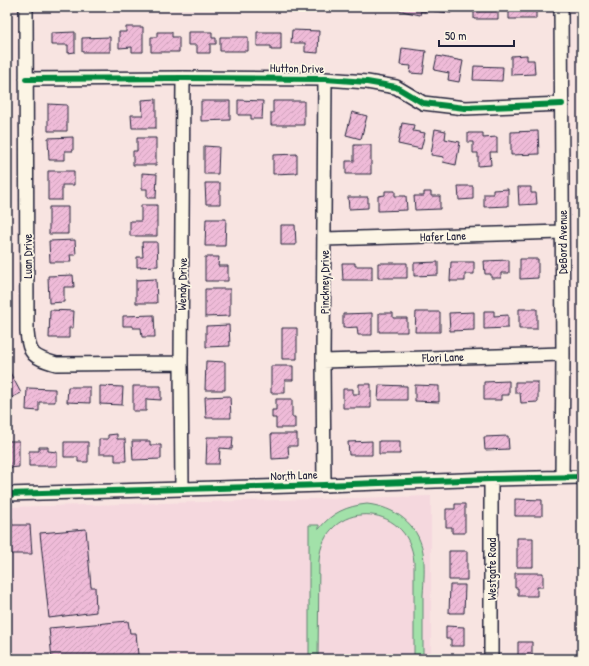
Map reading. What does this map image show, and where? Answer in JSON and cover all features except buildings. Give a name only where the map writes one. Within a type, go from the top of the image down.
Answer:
[{"type":"street","name":"Luan Drive","points":[[26,7],[28,347],[38,358],[56,364],[181,363]]},
{"type":"street","name":"DeBord Avenue","points":[[561,7],[563,354],[562,477]]},
{"type":"street","name":"Wendy Drive","points":[[182,489],[181,363],[183,78]]},
{"type":"street","name":"Hutton Drive","points":[[26,79],[325,79],[367,82],[396,87],[423,103],[465,108],[562,104]]},
{"type":"street","name":"Pinckney Drive","points":[[324,485],[323,360],[325,79]]},
{"type":"street","name":"Hafer Lane","points":[[324,239],[562,232]]},
{"type":"street","name":"Flori Lane","points":[[323,360],[563,354]]},
{"type":"street","name":"North Lane","points":[[7,494],[582,477]]},
{"type":"street","name":"Westgate Road","points":[[491,479],[491,659]]},
{"type":"shaded area","points":[[431,496],[431,659],[7,659],[7,507]]},
{"type":"green space","points":[[367,504],[386,509],[403,518],[416,533],[420,542],[423,552],[424,568],[423,659],[414,659],[414,562],[409,541],[398,527],[383,518],[366,515],[349,517],[335,526],[324,541],[319,561],[318,659],[309,659],[309,525],[319,525],[319,529],[324,523],[340,511],[353,506]]},
{"type":"cycle path","points":[[26,79],[325,79],[367,82],[396,87],[423,103],[465,108],[562,104]]},
{"type":"cycle path","points":[[7,494],[582,477]]}]
